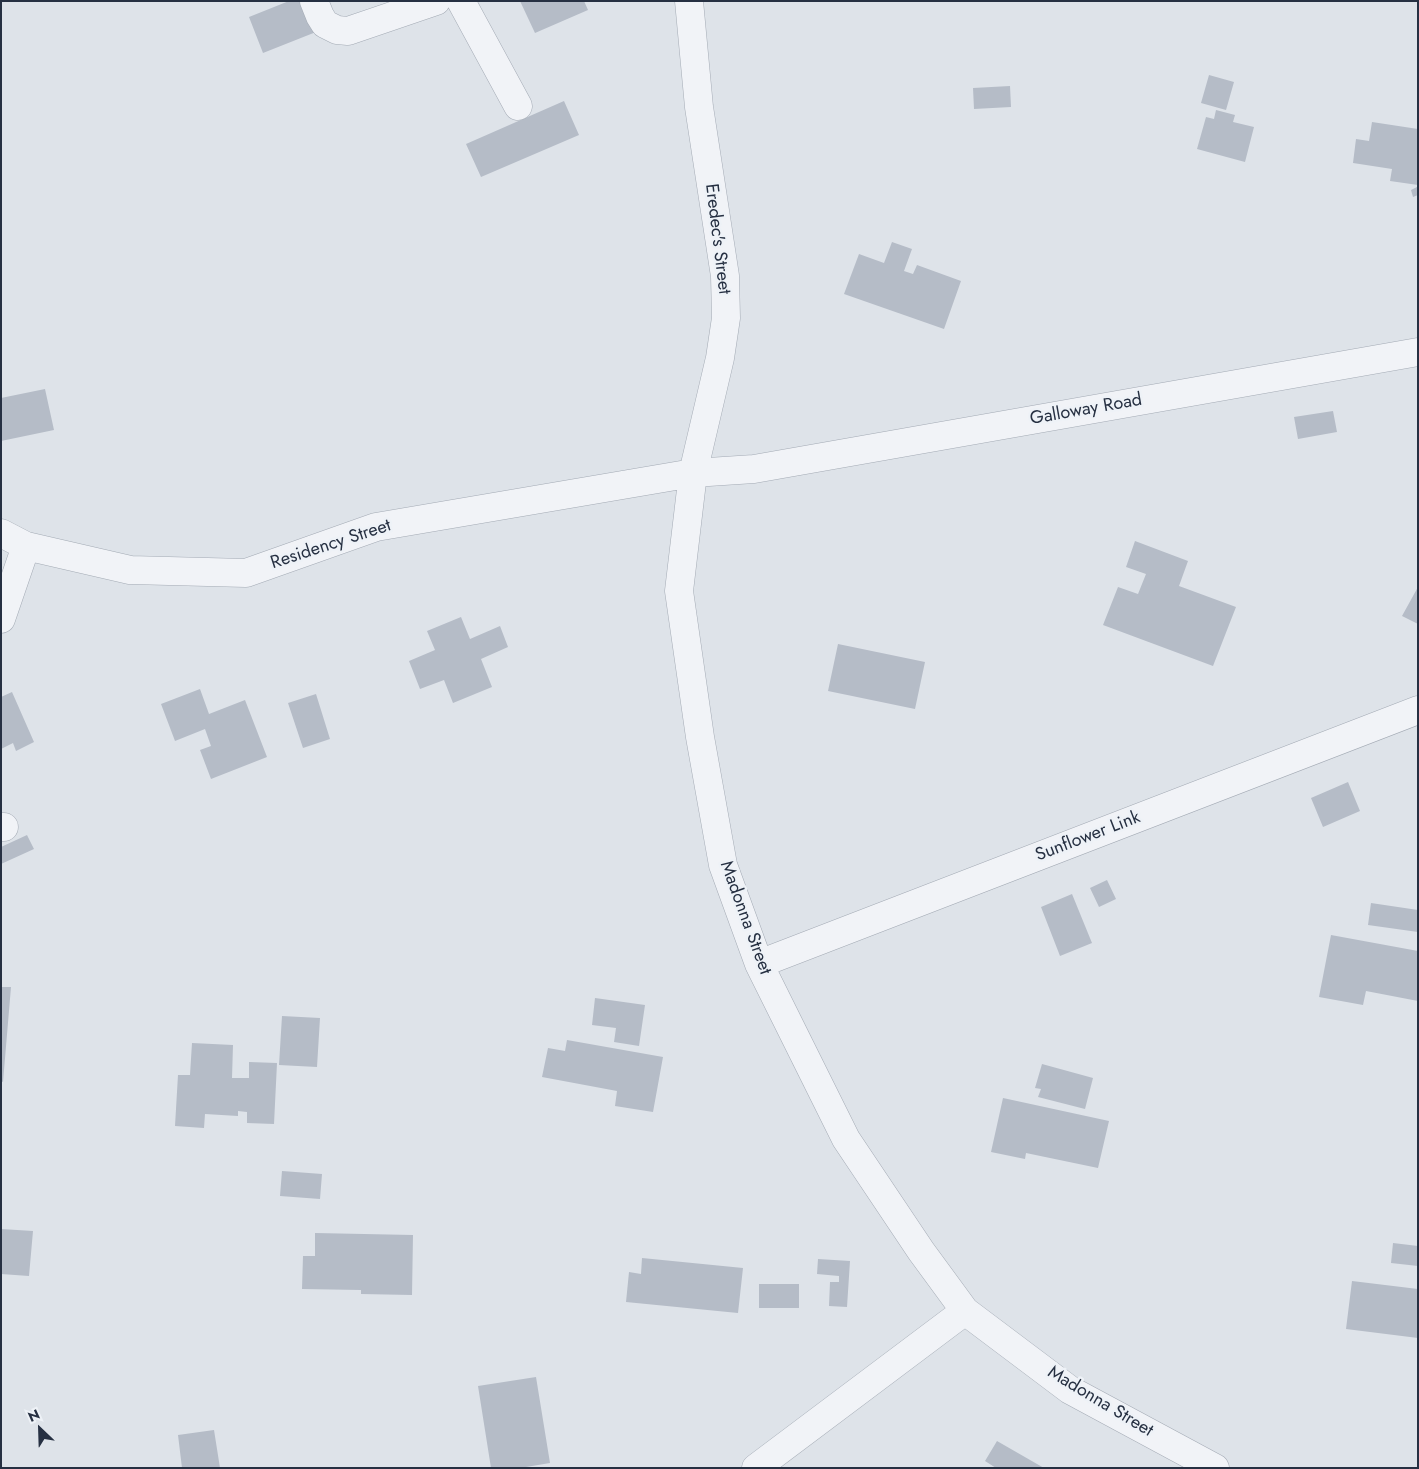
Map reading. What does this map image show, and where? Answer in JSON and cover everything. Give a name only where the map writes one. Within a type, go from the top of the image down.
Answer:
[{"type":"street","points":[[314,1],[325,24],[337,30],[348,30],[436,1]]},
{"type":"street","points":[[461,1],[518,106]]},
{"type":"street","name":"Eredec's Street","points":[[689,1],[699,107],[724,276],[726,318],[720,358],[693,474]]},
{"type":"street","name":"Galloway Road","points":[[754,469],[1418,352]]},
{"type":"street","name":"Residency Street","points":[[1,533],[26,546],[130,570],[246,573],[376,527],[693,474],[754,469]]},
{"type":"street","name":"Madonna Street","points":[[693,474],[679,591],[700,737],[723,864],[759,964],[846,1139],[921,1251],[965,1311],[1070,1390],[1215,1468]]},
{"type":"street","points":[[1,619],[26,546]]},
{"type":"street","name":"Sunflower Link","points":[[759,964],[1418,710]]},
{"type":"street","points":[[756,1468],[965,1311]]},
{"type":"building","points":[[289,1],[304,1],[316,32],[263,53],[249,17]]},
{"type":"building","points":[[520,1],[584,1],[588,10],[535,33]]},
{"type":"building","points":[[1209,75],[1234,82],[1226,110],[1201,103]]},
{"type":"building","points":[[1010,86],[1011,107],[974,109],[973,88]]},
{"type":"building","points":[[564,101],[579,135],[481,177],[466,144]]},
{"type":"building","points":[[1216,110],[1235,115],[1233,122],[1254,127],[1245,162],[1197,149],[1206,117],[1214,119]]},
{"type":"building","points":[[1372,122],[1418,129],[1418,185],[1390,181],[1392,169],[1353,163],[1356,139],[1369,141]]},
{"type":"building","points":[[1417,187],[1418,195],[1413,197],[1411,190]]},
{"type":"building","points":[[892,242],[912,249],[904,271],[913,274],[917,265],[961,281],[944,329],[844,294],[859,254],[884,263]]},
{"type":"building","points":[[45,389],[54,430],[1,441],[1,398]]},
{"type":"building","points":[[1333,411],[1337,432],[1298,439],[1294,417]]},
{"type":"building","points":[[1135,541],[1188,561],[1179,586],[1236,607],[1213,666],[1103,625],[1118,587],[1138,594],[1146,574],[1126,567]]},
{"type":"building","points":[[1418,587],[1418,624],[1402,616]]},
{"type":"building","points":[[461,617],[470,639],[500,626],[508,647],[481,659],[492,687],[453,703],[444,680],[420,689],[409,661],[435,650],[427,631]]},
{"type":"building","points":[[838,644],[925,662],[915,709],[828,691]]},
{"type":"building","points":[[200,689],[209,714],[245,700],[267,757],[211,779],[200,750],[211,746],[205,729],[175,741],[161,704]]},
{"type":"building","points":[[12,692],[34,742],[16,751],[13,743],[1,749],[1,697]]},
{"type":"building","points":[[316,694],[330,739],[303,748],[288,703]]},
{"type":"building","points":[[1348,782],[1360,811],[1323,827],[1311,798]]},
{"type":"building","points":[[27,835],[34,849],[1,864],[1,847]]},
{"type":"building","points":[[1107,880],[1116,899],[1099,907],[1090,888]]},
{"type":"building","points":[[1072,894],[1092,943],[1060,956],[1041,907]]},
{"type":"building","points":[[1371,903],[1418,910],[1418,932],[1368,925]]},
{"type":"building","points":[[1331,935],[1418,951],[1418,1001],[1366,991],[1363,1005],[1319,997]]},
{"type":"building","points":[[1,987],[11,987],[3,1082],[1,1081]]},
{"type":"building","points":[[595,998],[645,1005],[639,1046],[614,1042],[616,1028],[592,1025]]},
{"type":"building","points":[[282,1016],[320,1018],[317,1067],[279,1065]]},
{"type":"building","points":[[567,1040],[663,1057],[653,1112],[615,1106],[617,1091],[542,1077],[548,1048],[565,1051]]},
{"type":"building","points":[[192,1043],[233,1045],[232,1078],[249,1078],[249,1062],[277,1063],[274,1124],[247,1123],[247,1112],[238,1111],[238,1116],[205,1114],[204,1128],[175,1126],[178,1075],[190,1075]]},
{"type":"building","points":[[1042,1064],[1093,1078],[1085,1109],[1038,1097],[1041,1089],[1035,1088]]},
{"type":"building","points":[[1003,1098],[1109,1121],[1098,1168],[1026,1153],[1025,1159],[991,1152]]},
{"type":"building","points":[[282,1171],[322,1174],[320,1199],[280,1196]]},
{"type":"building","points":[[1,1229],[33,1231],[29,1276],[1,1274]]},
{"type":"building","points":[[315,1233],[413,1235],[412,1295],[361,1294],[361,1290],[302,1289],[303,1256],[315,1256]]},
{"type":"building","points":[[1393,1243],[1418,1246],[1418,1266],[1391,1263]]},
{"type":"building","points":[[642,1258],[743,1268],[738,1313],[626,1302],[629,1272],[641,1274]]},
{"type":"building","points":[[818,1259],[850,1261],[847,1307],[829,1306],[830,1282],[839,1282],[839,1276],[817,1274]]},
{"type":"building","points":[[1352,1281],[1418,1289],[1418,1338],[1346,1329]]},
{"type":"building","points":[[759,1284],[799,1284],[799,1308],[759,1308]]},
{"type":"building","points":[[536,1377],[550,1463],[520,1468],[491,1468],[478,1386]]},
{"type":"building","points":[[214,1430],[220,1468],[182,1468],[178,1435]]},
{"type":"building","points":[[997,1441],[1044,1468],[996,1468],[985,1461]]}]
